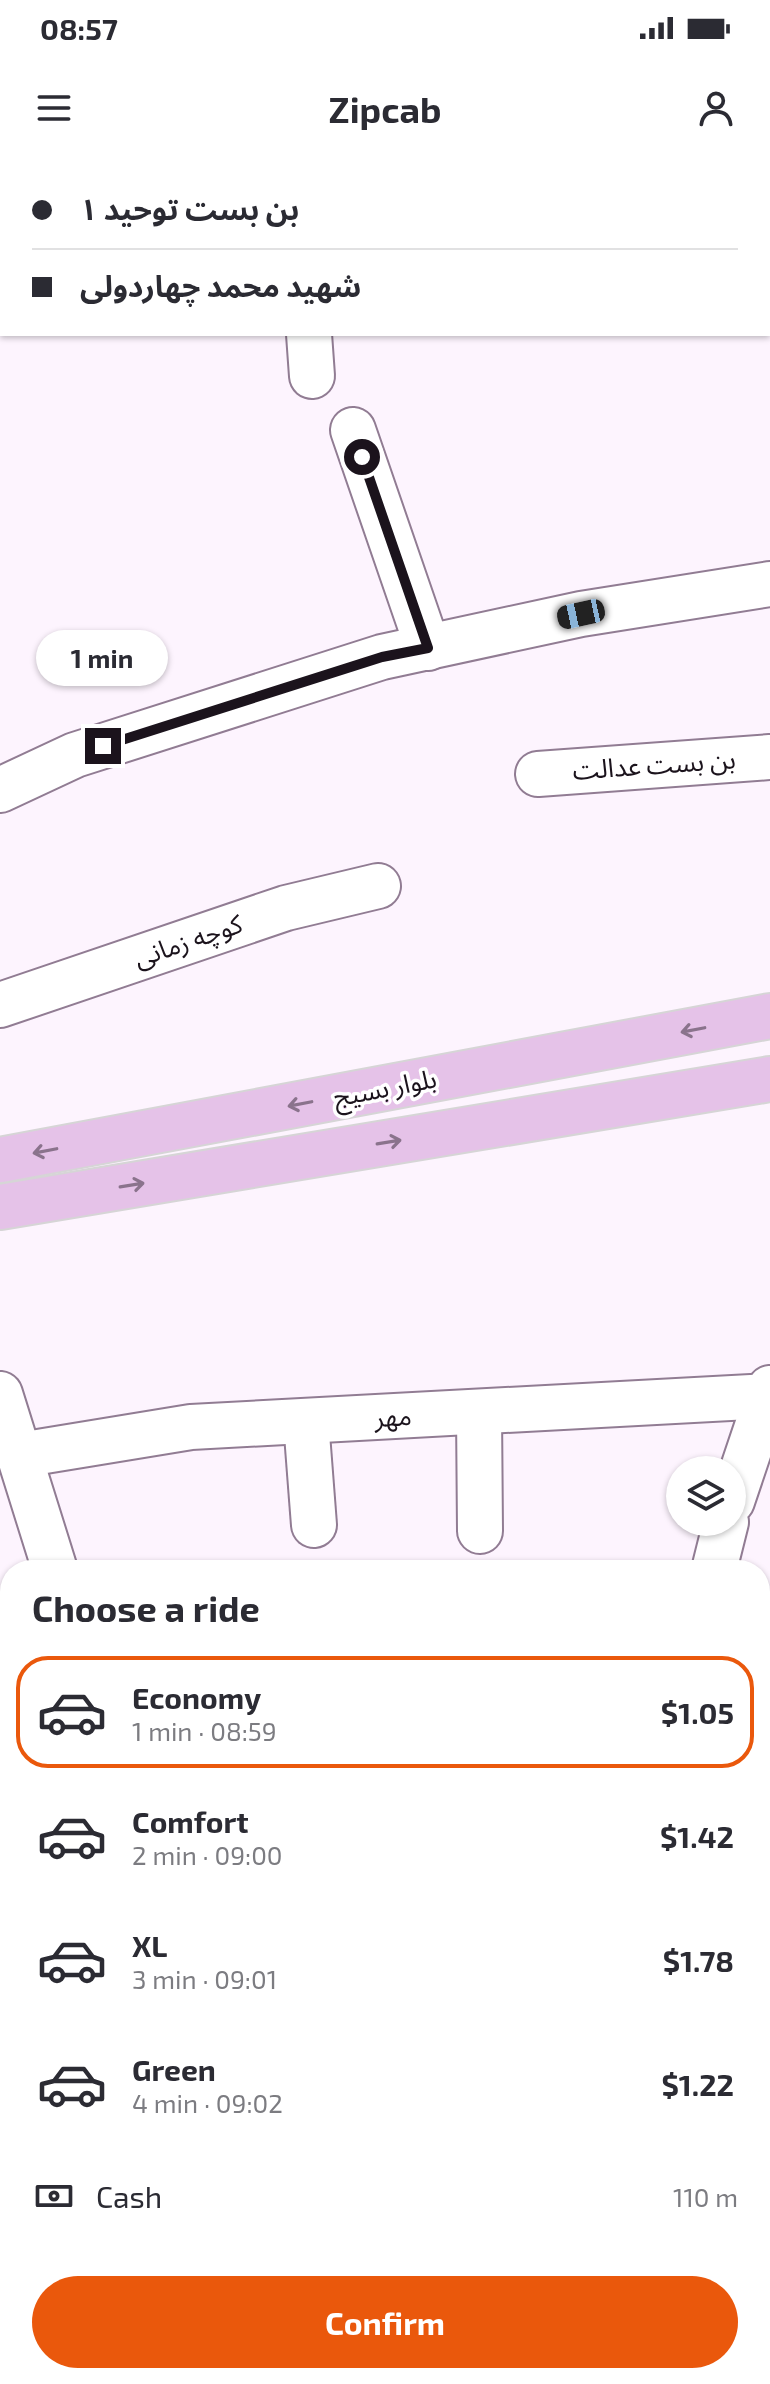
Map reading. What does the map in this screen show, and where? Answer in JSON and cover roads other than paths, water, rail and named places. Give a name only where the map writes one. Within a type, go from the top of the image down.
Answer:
[{"type":"main road","name":"بلوار بسیج","points":[[0,1160],[770,1016]]},
{"type":"main road","name":"بلوار بسیج","points":[[0,1207],[770,1079]]},
{"type":"street","points":[[353,430],[428,648]]},
{"type":"street","points":[[0,790],[75,755],[382,657],[581,614],[770,584]]},
{"type":"street","name":"بن بست عدالت","points":[[538,774],[770,757]]},
{"type":"street","name":"کوچه زمانی","points":[[0,1005],[286,908],[378,886]]},
{"type":"street","points":[[746,1460],[769,1392]]},
{"type":"street","name":"مهر","points":[[20,1455],[191,1427],[479,1412],[769,1392]]},
{"type":"street","points":[[2,1405],[52,1560]]},
{"type":"street","points":[[479,1412],[480,1531]]},
{"type":"street","points":[[306,1421],[314,1525]]},
{"type":"street","points":[[716,1560],[722,1536]]}]
